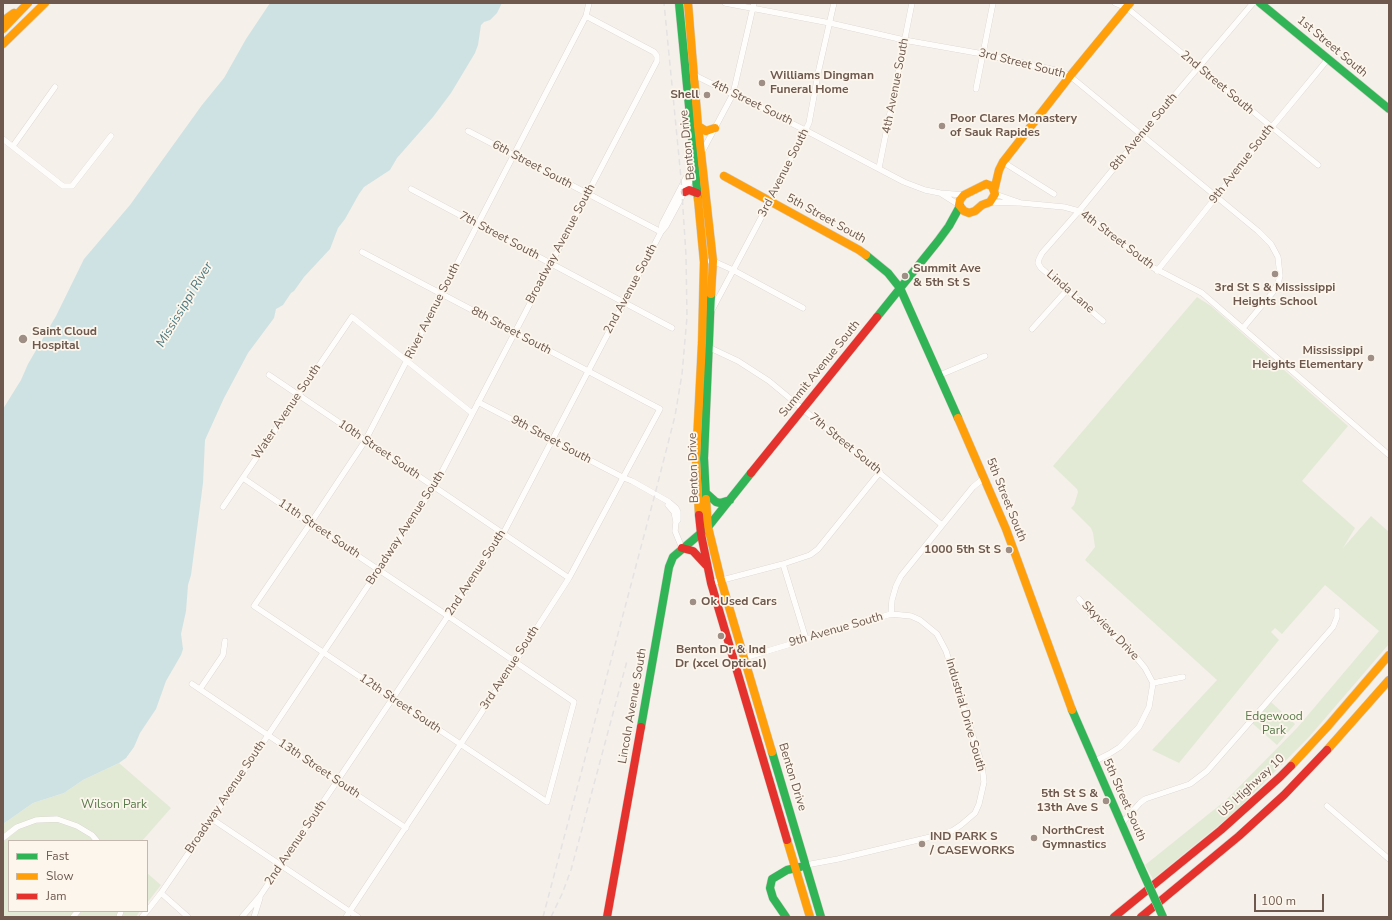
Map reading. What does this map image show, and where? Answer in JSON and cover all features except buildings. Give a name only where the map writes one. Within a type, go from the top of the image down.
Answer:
[{"type":"main road","points":[[3,21],[27,3]]},
{"type":"main road","points":[[3,30],[27,3]]},
{"type":"main road","points":[[3,44],[45,3]]},
{"type":"main road","name":"Benton Drive","points":[[679,3],[704,262],[706,346],[704,458],[708,527],[721,580],[821,917]]},
{"type":"main road","name":"Benton Drive","points":[[688,3],[698,126],[713,261],[711,310],[706,346],[696,460],[697,496],[701,534],[711,583],[810,917]]},
{"type":"main road","name":"1st Street South","points":[[1260,3],[1389,109]]},
{"type":"main road","name":"Summit Avenue South","points":[[708,527],[949,226],[959,216],[975,211],[982,205],[990,202],[995,192],[999,170],[1003,162],[1128,5]]},
{"type":"main road","points":[[698,126],[706,131],[715,128]]},
{"type":"main road","name":"Summit Avenue South","points":[[949,226],[960,205],[960,200],[964,195],[986,184],[999,170]]},
{"type":"main road","name":"5th Street South","points":[[724,176],[859,250],[888,273],[900,288],[940,374],[1006,529],[1071,709],[1093,762],[1122,823],[1163,917]]},
{"type":"main road","points":[[986,184],[992,186],[995,192]]},
{"type":"main road","points":[[685,192],[691,190],[697,193]]},
{"type":"main road","points":[[960,205],[964,211],[969,213]]},
{"type":"main road","points":[[706,492],[716,502],[720,503],[730,500]]},
{"type":"main road","name":"Lincoln Avenue South","points":[[607,917],[669,567],[673,557],[708,527]]},
{"type":"main road","points":[[682,548],[693,551],[708,567]]},
{"type":"main road","name":"US Highway 10","points":[[1114,917],[1221,830],[1280,777],[1328,726],[1389,655]]},
{"type":"main road","points":[[1141,917],[1239,836],[1278,800],[1323,755],[1389,680]]},
{"type":"main road","points":[[786,917],[773,898],[770,888],[772,879],[780,874],[806,865]]},
{"type":"main road","points":[[1111,917],[1131,904]]},
{"type":"street","name":"River Avenue South","points":[[254,606],[365,441],[408,361],[586,16],[589,3]]},
{"type":"street","name":"3rd Street South","points":[[725,3],[753,6],[904,40],[983,54],[1060,71],[1070,76],[1266,237],[1275,250],[1278,257],[1280,276],[1276,288],[1243,328]]},
{"type":"street","name":"3rd Avenue South","points":[[711,310],[770,201],[809,123],[819,69],[834,3]]},
{"type":"street","name":"4th Avenue South","points":[[879,168],[912,3]]},
{"type":"street","points":[[976,89],[993,3]]},
{"type":"street","name":"2nd Street South","points":[[1115,3],[1128,5],[1271,128],[1318,165]]},
{"type":"street","name":"8th Avenue South","points":[[1038,263],[1042,253],[1253,3]]},
{"type":"street","name":"2nd Avenue South","points":[[242,917],[260,896],[338,782],[503,534],[661,232],[666,226],[685,192],[702,153],[734,94],[753,6]]},
{"type":"street","name":"Broadway Avenue South","points":[[148,910],[212,819],[434,487],[657,61],[657,56],[654,52],[586,16]]},
{"type":"street","name":"9th Avenue South","points":[[1157,271],[1328,59]]},
{"type":"street","name":"4th Street South","points":[[694,75],[916,187],[940,193],[964,195]]},
{"type":"street","points":[[13,146],[55,87]]},
{"type":"street","name":"6th Street South","points":[[468,131],[661,232]]},
{"type":"street","points":[[3,139],[63,186],[72,186],[111,136]]},
{"type":"street","points":[[1003,162],[1054,194]]},
{"type":"street","name":"2nd Avenue South","points":[[661,232],[662,224],[688,174],[695,167]]},
{"type":"street","name":"7th Street South","points":[[411,189],[672,328]]},
{"type":"street","name":"4th Street South","points":[[995,192],[1021,203]]},
{"type":"street","name":"4th Street South","points":[[940,193],[960,205]]},
{"type":"street","name":"4th Street South","points":[[990,202],[1064,207],[1079,211],[1093,220],[1134,255],[1157,271],[1202,293],[1389,455]]},
{"type":"street","name":"8th Street South","points":[[362,252],[660,409]]},
{"type":"street","points":[[704,262],[713,261],[733,270],[802,308]]},
{"type":"street","name":"Linda Lane","points":[[1038,263],[1041,268],[1103,321]]},
{"type":"street","points":[[1032,329],[1067,290]]},
{"type":"street","name":"Water Avenue South","points":[[223,507],[352,316],[408,361]]},
{"type":"street","name":"7th Street South","points":[[706,346],[738,361],[759,375],[880,472],[942,525]]},
{"type":"street","points":[[940,374],[985,356]]},
{"type":"street","points":[[408,361],[472,413]]},
{"type":"street","name":"10th Street South","points":[[269,375],[569,578]]},
{"type":"street","name":"9th Street South","points":[[478,402],[632,481],[673,504],[679,516],[676,522],[675,531],[682,548]]},
{"type":"street","name":"3rd Avenue South","points":[[346,917],[406,828],[569,578],[660,409]]},
{"type":"street","points":[[711,583],[783,564],[810,555],[818,549],[880,472]]},
{"type":"street","name":"11th Street South","points":[[243,478],[574,702],[547,802]]},
{"type":"street","name":"9th Avenue South","points":[[734,661],[891,614],[892,600],[901,576],[973,487],[984,478]]},
{"type":"street","points":[[783,564],[806,639]]},
{"type":"street","name":"Skyview Drive","points":[[1080,599],[1092,615],[1136,657],[1145,668],[1153,683]]},
{"type":"street","name":"12th Street South","points":[[254,606],[547,802]]},
{"type":"street","points":[[1122,823],[1145,799],[1152,795],[1190,784],[1207,771],[1333,627],[1337,617],[1337,611]]},
{"type":"street","name":"Industrial Drive South","points":[[806,865],[838,859],[952,831],[975,813],[979,804],[984,782],[982,765],[946,652],[937,634],[920,620],[911,616],[891,614]]},
{"type":"street","points":[[200,689],[223,655],[225,641]]},
{"type":"street","points":[[1093,762],[1120,747],[1139,727],[1149,707],[1153,683],[1183,678]]},
{"type":"street","name":"13th Street South","points":[[192,684],[406,828]]},
{"type":"street","points":[[1327,806],[1389,859]]},
{"type":"street","points":[[212,819],[358,917]]},
{"type":"street","points":[[3,838],[17,827],[36,820],[57,820],[77,826],[92,835],[96,840]]},
{"type":"street","points":[[161,893],[188,917]]},
{"type":"street","name":"2nd Avenue South","points":[[254,917],[260,896]]},
{"type":"green space","points":[[1197,297],[1211,306],[1348,426],[1302,481],[1355,528],[1343,548],[1371,516],[1389,532],[1389,644],[1309,737],[1235,812],[1153,879],[1145,865],[1226,800],[1297,728],[1379,631],[1325,585],[1282,634],[1275,628],[1271,632],[1279,640],[1179,763],[1152,750],[1217,680],[1085,560],[1095,547],[1093,533],[1091,528],[1071,508],[1074,505],[1078,492],[1077,489],[1053,466]]},
{"type":"green space","name":"Edgewood Park","points":[[1271,702],[1295,724],[1277,745],[1252,723]]},
{"type":"green space","name":"Wilson Park","points":[[119,763],[171,808],[143,840],[8,840],[8,912],[139,912],[136,917],[3,917],[3,824],[33,803],[64,793],[83,780]]},
{"type":"green space","points":[[148,874],[161,885],[148,902]]},
{"type":"water","name":"Mississippi River","points":[[270,3],[502,3],[497,13],[490,20],[481,25],[478,45],[475,53],[451,93],[433,117],[397,158],[390,170],[364,187],[338,228],[330,249],[304,277],[283,305],[276,309],[274,318],[248,353],[224,398],[205,440],[203,483],[191,575],[188,585],[186,611],[181,634],[183,649],[166,681],[156,709],[140,733],[134,747],[126,758],[119,763],[83,780],[64,793],[33,803],[3,824],[3,409],[21,380],[28,364],[56,316],[84,259],[130,205],[202,105],[224,78],[246,39]]},
{"type":"railway","points":[[543,917],[675,416],[682,374],[687,317],[686,255],[681,178],[664,3]]},
{"type":"railway","points":[[551,917],[571,870],[627,661]]},
{"type":"traffic: fast","points":[[679,3],[698,199]]},
{"type":"traffic: fast","points":[[1260,3],[1389,109]]},
{"type":"traffic: fast","points":[[877,317],[938,241],[949,226],[960,206]]},
{"type":"traffic: fast","points":[[866,255],[888,273],[900,288],[958,418]]},
{"type":"traffic: fast","points":[[706,499],[704,458],[711,294]]},
{"type":"traffic: fast","points":[[641,727],[669,567],[673,557],[708,527],[751,473]]},
{"type":"traffic: fast","points":[[706,493],[716,502],[720,503],[730,500]]},
{"type":"traffic: fast","points":[[1072,710],[1140,866]]},
{"type":"traffic: fast","points":[[772,752],[821,917]]},
{"type":"traffic: fast","points":[[1140,866],[1163,917]]},
{"type":"traffic: fast","points":[[786,917],[773,898],[770,888],[772,879],[787,870],[800,867]]},
{"type":"traffic: slow","points":[[3,29],[28,3]]},
{"type":"traffic: slow","points":[[3,44],[45,3]]},
{"type":"traffic: slow","points":[[688,3],[698,126],[713,261],[711,294]]},
{"type":"traffic: slow","points":[[994,191],[999,170],[1003,162],[1070,76],[1130,3]]},
{"type":"traffic: slow","points":[[3,21],[14,13]]},
{"type":"traffic: slow","points":[[698,126],[706,131],[715,128]]},
{"type":"traffic: slow","points":[[724,176],[866,255]]},
{"type":"traffic: slow","points":[[986,184],[992,186],[995,194],[990,202],[982,205],[975,211],[969,213],[964,211],[959,205],[960,200],[964,195],[986,184]]},
{"type":"traffic: slow","points":[[698,199],[704,262],[702,343],[696,460],[699,515]]},
{"type":"traffic: slow","points":[[958,418],[1006,529],[1072,710]]},
{"type":"traffic: slow","points":[[706,499],[708,527],[721,580],[772,752]]},
{"type":"traffic: slow","points":[[1291,766],[1328,726],[1389,655]]},
{"type":"traffic: slow","points":[[1327,750],[1389,680]]},
{"type":"traffic: slow","points":[[787,840],[810,917]]},
{"type":"traffic: jam","points":[[685,192],[689,190],[697,193]]},
{"type":"traffic: jam","points":[[751,473],[877,317]]},
{"type":"traffic: jam","points":[[699,515],[701,534],[711,583],[787,840]]},
{"type":"traffic: jam","points":[[682,548],[693,551],[706,565]]},
{"type":"traffic: jam","points":[[607,917],[641,727]]},
{"type":"traffic: jam","points":[[1141,917],[1239,836],[1284,795],[1327,750]]},
{"type":"traffic: jam","points":[[1114,917],[1221,830],[1291,766]]},
{"type":"place","name":"Williams Dingman Funeral Home","points":[[762,83]]},
{"type":"place","name":"Shell","points":[[707,95]]},
{"type":"place","name":"Poor Clares Monastery of Sauk Rapides","points":[[942,126]]},
{"type":"place","name":"3rd St S & Mississippi Heights School","points":[[1275,274]]},
{"type":"place","name":"Summit Ave & 5th St S","points":[[905,276]]},
{"type":"place","name":"Saint Cloud Hospital","points":[[23,339]]},
{"type":"place","name":"Mississippi Heights Elementary","points":[[1371,358]]},
{"type":"place","name":"1000 5th St S","points":[[1009,550]]},
{"type":"place","name":"Ok Used Cars","points":[[693,602]]},
{"type":"place","name":"Benton Dr & Ind Dr (xcel Optical)","points":[[721,636]]},
{"type":"place","name":"5th St S & 13th Ave S","points":[[1106,801]]},
{"type":"place","name":"NorthCrest Gymnastics","points":[[1034,838]]},
{"type":"place","name":"IND PARK S / CASEWORKS","points":[[922,844]]}]
